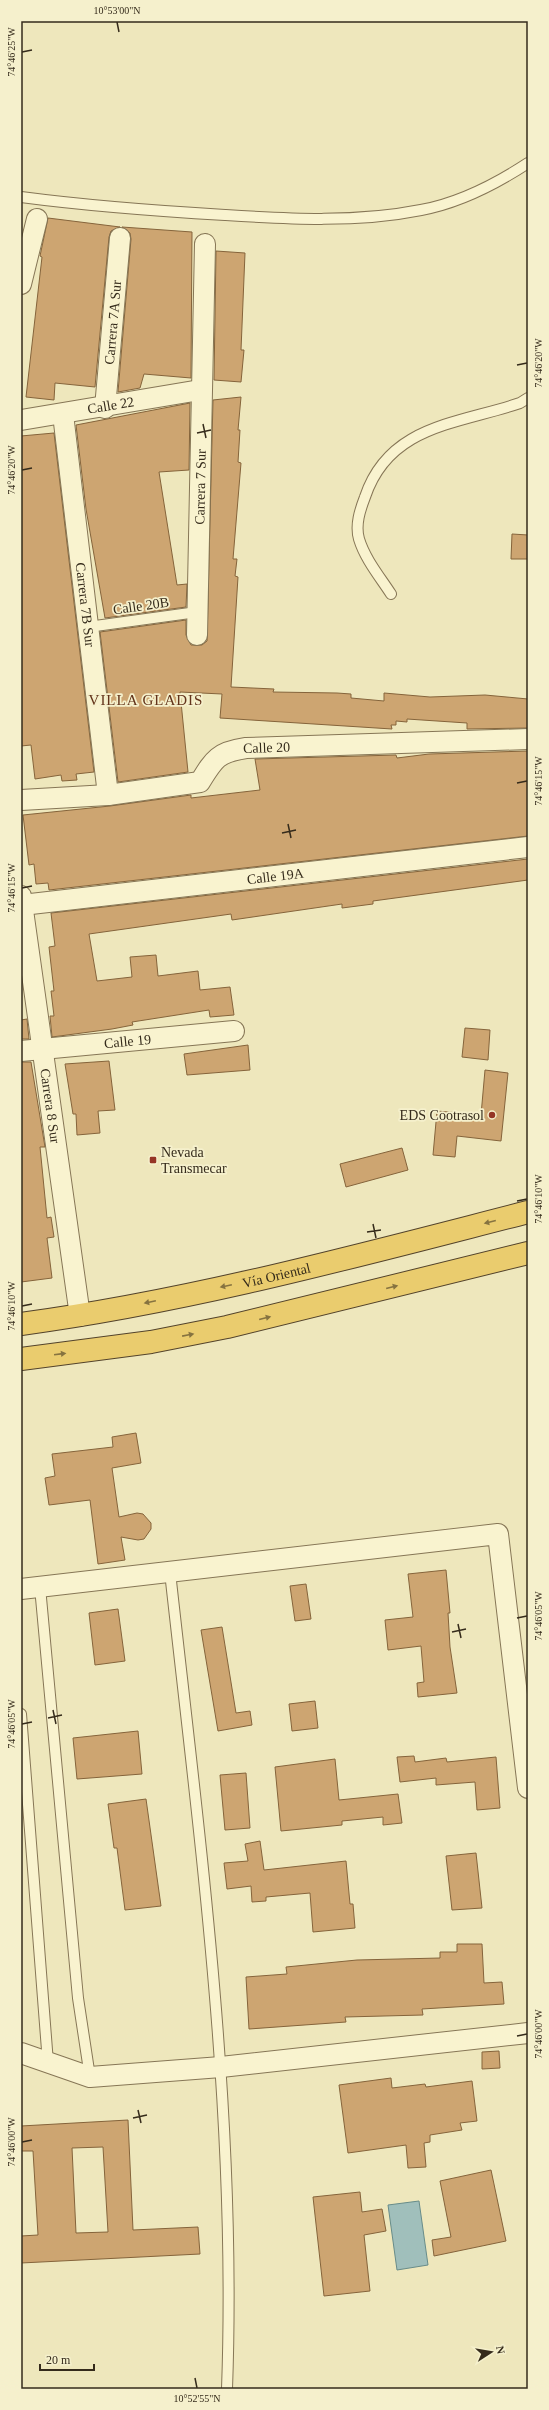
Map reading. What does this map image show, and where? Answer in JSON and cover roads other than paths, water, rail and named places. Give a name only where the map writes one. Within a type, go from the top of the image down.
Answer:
[{"type":"highway","name":"Vía Oriental","points":[[21,1324],[80,1316],[308,1268],[528,1212]]},
{"type":"highway","points":[[21,1358],[151,1342],[228,1327],[528,1253]]},
{"type":"street","points":[[23,272],[37,219]]},
{"type":"street","name":"Carrera 7A Sur","points":[[105,408],[120,238]]},
{"type":"street","name":"Carrera 7 Sur","points":[[197,635],[200,390],[205,244]]},
{"type":"street","name":"Calle 22","points":[[21,420],[105,408],[200,390]]},
{"type":"street","name":"Carrera 7B Sur","points":[[63,414],[108,795]]},
{"type":"street","name":"Calle 20","points":[[21,800],[108,795],[200,782],[216,756],[231,750],[246,748],[528,739]]},
{"type":"street","name":"Calle 19A","points":[[22,900],[528,847]]},
{"type":"street","name":"Carrera 8 Sur","points":[[22,900],[44,1049],[80,1316]]},
{"type":"street","name":"Calle 19","points":[[21,1051],[234,1031]]},
{"type":"street","points":[[31,1588],[498,1534],[528,1788]]},
{"type":"street","points":[[21,2052],[90,2077],[221,2067],[528,2033]]},
{"type":"lane","points":[[21,197],[143,210],[348,220],[422,210],[453,202],[508,176],[528,163]]},
{"type":"lane","points":[[391,594],[362,548],[358,537],[360,511],[368,488],[385,459],[400,446],[417,436],[464,418],[520,403],[528,398]]},
{"type":"lane","name":"Calle 20B","points":[[88,627],[197,612]]},
{"type":"lane","points":[[170,1572],[215,1988],[221,2067],[229,2311],[227,2389]]},
{"type":"lane","points":[[31,1588],[78,1998],[90,2077]]},
{"type":"lane","points":[[21,1714],[48,2063]]},
{"type":"water","points":[[419,2201],[428,2265],[397,2270],[388,2205]]},
{"type":"place","name":"EDS Cootrasol","points":[[492,1115]]},
{"type":"place","name":"Nevada Transmecar","points":[[153,1160]]},
{"type":"district","name":"VILLA GLADIS","points":[[146,700]]}]
